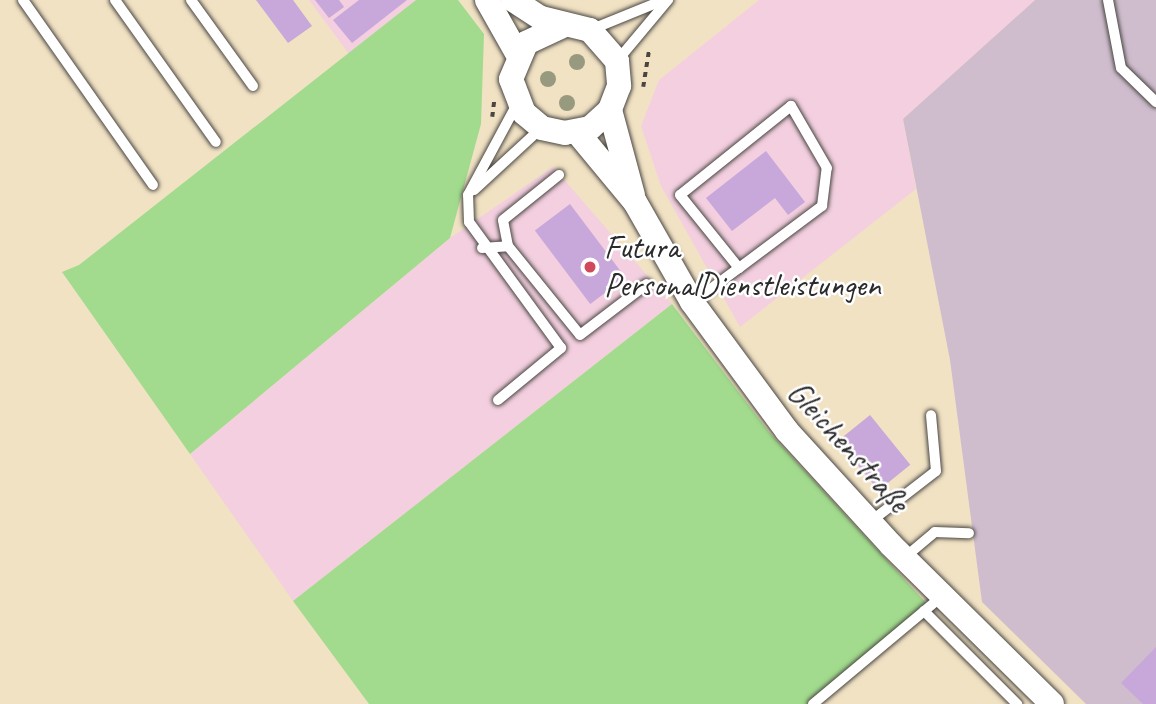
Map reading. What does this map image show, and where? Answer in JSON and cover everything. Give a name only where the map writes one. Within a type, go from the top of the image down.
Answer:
[{"type":"street","points":[[487,0],[517,55]]},
{"type":"street","points":[[513,0],[565,25],[590,30],[617,61],[620,86],[610,110],[577,132],[542,128],[517,103],[512,79],[517,55],[537,33],[565,25]]},
{"type":"street","name":"Gleichenstraße","points":[[610,110],[635,202]]},
{"type":"street","name":"Gleichenstraße","points":[[577,132],[635,202],[692,302],[747,383],[904,558],[933,603],[1052,704]]},
{"type":"lane","points":[[23,0],[153,184]]},
{"type":"lane","points":[[115,0],[216,142]]},
{"type":"lane","points":[[191,0],[253,86]]},
{"type":"lane","points":[[590,30],[666,0]]},
{"type":"lane","points":[[617,61],[666,0]]},
{"type":"lane","points":[[1108,0],[1121,68],[1156,102]]},
{"type":"lane","points":[[498,400],[561,348],[482,248],[469,222],[468,195],[517,103]]},
{"type":"lane","points":[[692,302],[739,268],[822,206],[827,168],[791,106],[680,195],[739,268]]},
{"type":"lane","points":[[468,195],[542,128]]},
{"type":"lane","points":[[559,175],[503,220],[508,246],[580,335],[647,284]]},
{"type":"lane","points":[[482,248],[508,246]]},
{"type":"lane","points":[[869,522],[936,471],[931,415]]},
{"type":"lane","points":[[904,558],[936,532],[969,533]]},
{"type":"lane","points":[[813,704],[933,603],[1017,704]]},
{"type":"path","points":[[639,35],[652,52],[640,99]]},
{"type":"shaded area","points":[[309,0],[416,0],[349,54]]},
{"type":"shaded area","points":[[759,0],[1035,0],[903,119],[916,189],[740,327],[661,186],[641,126],[659,80]]},
{"type":"shaded area","points":[[1035,0],[1156,0],[1156,704],[1086,704],[982,602],[950,360],[903,119]]},
{"type":"shaded area","points":[[553,167],[672,304],[293,601],[190,454],[450,238]]},
{"type":"green space","points":[[416,0],[458,0],[484,34],[481,124],[450,238],[190,454],[62,272],[79,265]]},
{"type":"green space","points":[[672,304],[769,432],[928,605],[807,704],[369,704],[293,601]]},
{"type":"building","points":[[256,0],[293,0],[312,26],[288,43]]},
{"type":"building","points":[[315,0],[339,0],[344,7],[329,18]]},
{"type":"building","points":[[359,0],[407,0],[352,43],[333,20]]},
{"type":"building","points":[[766,151],[805,202],[788,215],[775,198],[732,231],[706,198]]},
{"type":"building","points":[[570,204],[625,277],[590,304],[535,230]]},
{"type":"building","points":[[870,415],[910,465],[878,491],[838,441]]},
{"type":"building","points":[[1156,647],[1156,704],[1143,704],[1121,683]]},
{"type":"place","name":"Futura PersonalDienstleistungen","points":[[590,267]]}]
